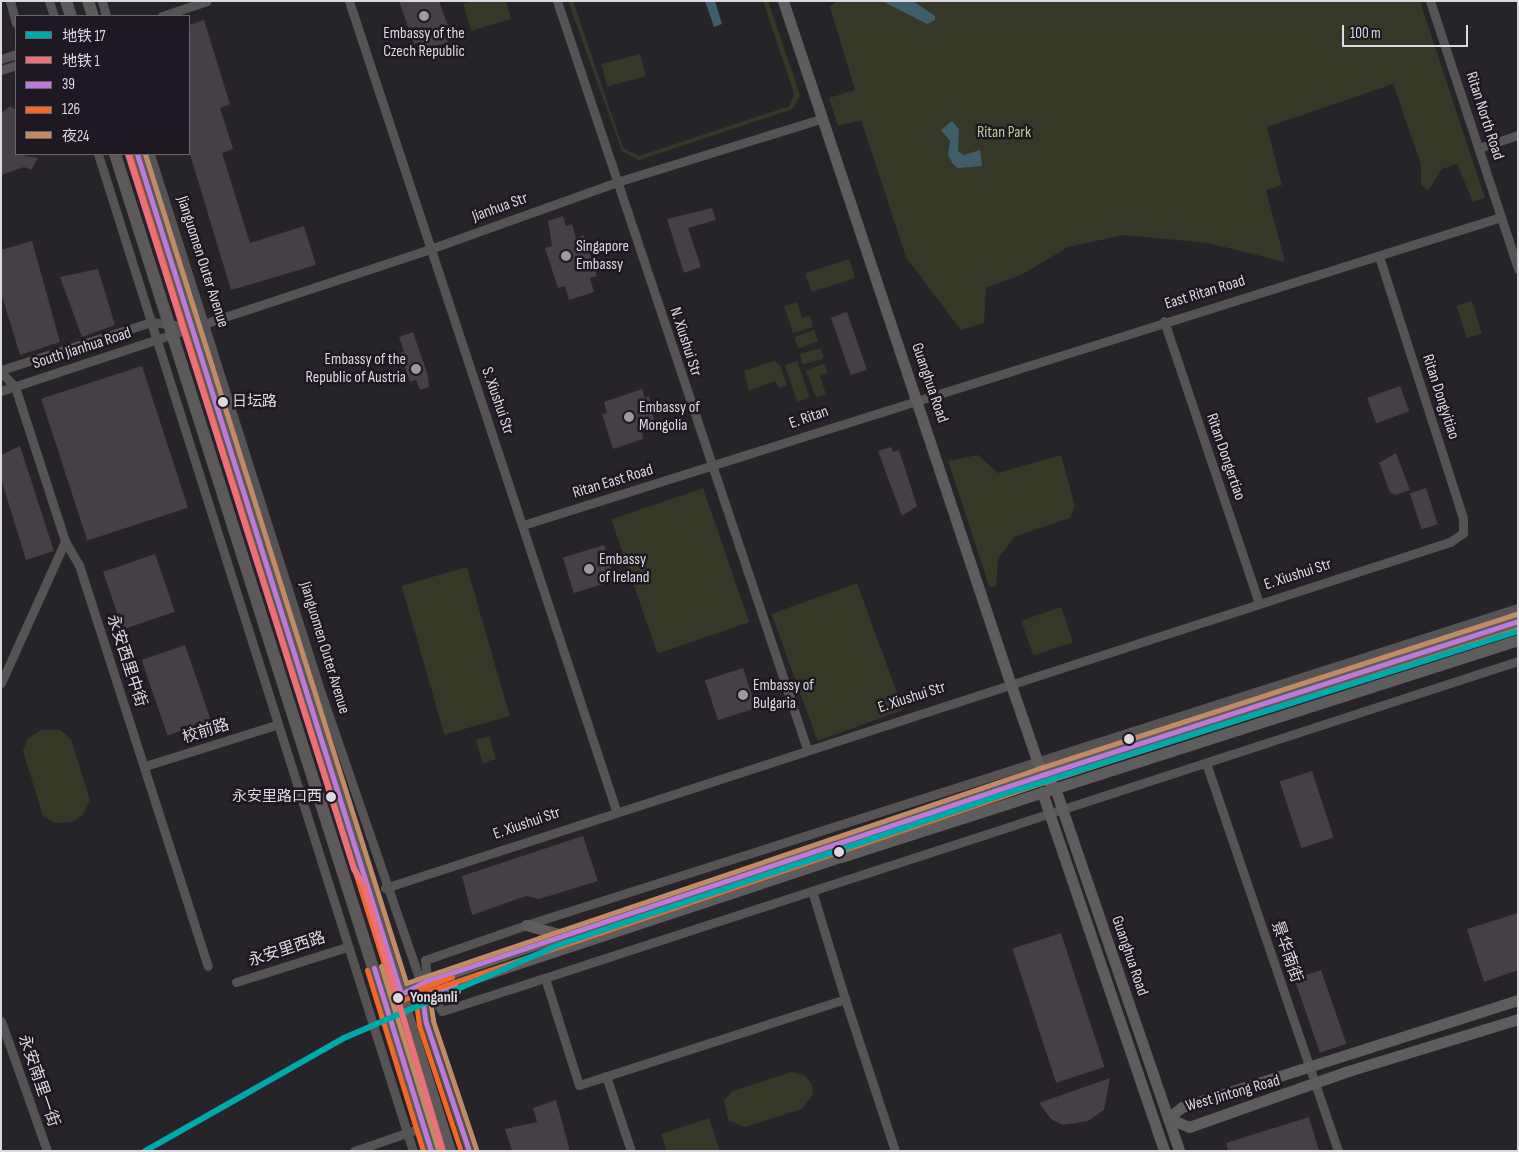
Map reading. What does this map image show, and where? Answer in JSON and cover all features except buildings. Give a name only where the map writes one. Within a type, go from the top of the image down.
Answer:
[{"type":"highway","points":[[66,1],[71,15]]},
{"type":"highway","points":[[88,1],[93,15]]},
{"type":"highway","points":[[115,155],[431,1151]]},
{"type":"highway","name":"Jianguomen Outer Avenue","points":[[136,155],[450,1151]]},
{"type":"main road","name":"Guanghua Road","points":[[783,1],[820,119],[917,397],[1010,682],[1040,762],[1042,775],[1055,788],[1179,1151]]},
{"type":"main road","points":[[386,1005],[566,936],[1042,775],[1518,621]]},
{"type":"main road","points":[[425,989],[1518,640]]},
{"type":"main road","name":"Guanghua Road","points":[[1042,792],[1164,1151]]},
{"type":"main road","points":[[526,926],[566,936]]},
{"type":"main road","name":"West Jintong Road","points":[[1518,1000],[1182,1107],[1168,1118],[1189,1127],[1518,1019]]},
{"type":"street","points":[[10,1],[15,19]]},
{"type":"street","points":[[50,1],[54,15]]},
{"type":"street","points":[[102,1],[106,15]]},
{"type":"street","points":[[165,15],[207,1]]},
{"type":"street","name":"S. Xiushui Str","points":[[349,1],[616,810]]},
{"type":"street","name":"N. Xiushui Str","points":[[557,1],[711,468],[807,749]]},
{"type":"street","name":"Ritan North Road","points":[[1430,1],[1518,269]]},
{"type":"street","points":[[1,59],[15,54]]},
{"type":"street","points":[[1,70],[15,65]]},
{"type":"street","name":"Jianhua Str","points":[[191,327],[430,249],[617,182],[820,119]]},
{"type":"street","points":[[1478,148],[1518,134]]},
{"type":"street","points":[[98,155],[276,726],[413,1151]]},
{"type":"street","name":"Jianguomen Outer Avenue","points":[[150,155],[385,888],[425,989],[426,1023],[469,1151]]},
{"type":"street","name":"East Ritan Road","points":[[917,397],[1379,256],[1500,217]]},
{"type":"street","name":"Ritan Dongyitiao","points":[[1379,256],[1463,518],[1463,533],[1450,542]]},
{"type":"street","name":"Ritan Dongertiao","points":[[1164,321],[1259,603]]},
{"type":"street","name":"South Jianhua Road","points":[[1,371],[151,322],[191,327]]},
{"type":"street","name":"South Jianhua Road","points":[[1,391],[173,336],[191,327]]},
{"type":"street","name":"永安西里中街","points":[[1,371],[15,387],[65,541],[79,565],[208,966]]},
{"type":"street","name":"E. Ritan","points":[[711,468],[917,397]]},
{"type":"street","name":"Ritan East Road","points":[[523,524],[711,468]]},
{"type":"street","points":[[1,683],[65,541]]},
{"type":"street","name":"E. Xiushui Str","points":[[385,888],[616,810],[1450,542]]},
{"type":"street","points":[[1518,608],[425,960],[425,989],[442,1010],[1518,661]]},
{"type":"street","points":[[293,652],[321,693]]},
{"type":"street","name":"校前路","points":[[145,766],[276,726]]},
{"type":"street","name":"景华南街","points":[[1206,763],[1338,1151]]},
{"type":"street","name":"Guanghua Road","points":[[1042,775],[1042,792]]},
{"type":"street","points":[[812,891],[895,1151]]},
{"type":"street","name":"永安里西路","points":[[236,982],[347,946]]},
{"type":"street","points":[[545,978],[579,1085],[845,999]]},
{"type":"street","name":"永安南里一街","points":[[1,1020],[47,1151]]},
{"type":"street","points":[[606,1076],[631,1151]]},
{"type":"street","points":[[354,1151],[424,1127]]},
{"type":"green space","points":[[472,1],[506,1],[511,19],[471,31],[463,4]]},
{"type":"green space","points":[[568,1],[573,1],[623,148],[639,156],[790,106],[794,93],[763,1],[768,1],[800,95],[793,109],[639,160],[622,151]]},
{"type":"green space","name":"Ritan Park","points":[[837,1],[1420,1],[1485,198],[1473,202],[1457,164],[1442,169],[1428,191],[1421,184],[1421,164],[1393,84],[1267,127],[1282,185],[1266,190],[1285,262],[1208,243],[1124,235],[1068,247],[1023,274],[986,288],[984,323],[961,330],[906,257],[861,120],[838,126],[829,98],[855,90],[830,7]]},
{"type":"green space","points":[[640,54],[646,76],[607,87],[601,64]]},
{"type":"green space","points":[[849,259],[855,278],[811,292],[805,273]]},
{"type":"green space","points":[[1472,301],[1482,334],[1467,338],[1457,306]]},
{"type":"green space","points":[[797,302],[802,318],[810,316],[813,327],[793,333],[784,306]]},
{"type":"green space","points":[[814,330],[818,341],[798,348],[794,337]]},
{"type":"green space","points":[[821,348],[824,359],[803,364],[800,354]]},
{"type":"green space","points":[[774,361],[780,365],[787,385],[779,388],[775,381],[749,391],[744,371]]},
{"type":"green space","points":[[797,361],[810,398],[797,402],[785,365]]},
{"type":"green space","points":[[824,364],[828,373],[820,376],[826,394],[816,398],[806,370]]},
{"type":"green space","points":[[978,455],[998,473],[1061,455],[1075,506],[1070,518],[1014,537],[998,559],[996,587],[989,586],[948,461]]},
{"type":"green space","points":[[703,488],[749,622],[658,654],[611,520]]},
{"type":"green space","points":[[467,567],[510,716],[444,735],[402,586]]},
{"type":"green space","points":[[857,583],[903,710],[818,741],[771,614]]},
{"type":"green space","points":[[1061,607],[1073,642],[1033,656],[1021,621]]},
{"type":"green space","points":[[41,730],[60,730],[71,739],[90,800],[83,815],[72,822],[55,823],[43,816],[23,751],[27,739]]},
{"type":"green space","points":[[489,736],[496,759],[483,763],[476,740]]},
{"type":"green space","points":[[791,1072],[804,1075],[812,1084],[813,1095],[802,1109],[745,1127],[728,1120],[724,1100],[733,1091]]},
{"type":"green space","points":[[709,1118],[720,1151],[667,1151],[661,1134]]},
{"type":"water","points":[[705,1],[715,1],[722,24],[714,27]]},
{"type":"water","points":[[882,1],[913,1],[935,16],[935,20],[927,24]]},
{"type":"water","points":[[952,121],[959,129],[958,151],[964,155],[980,150],[982,166],[958,168],[953,164],[948,155],[950,141],[941,130]]},
{"type":"metro line","name":"1","points":[[128,155],[354,869],[364,886],[443,1151]]},
{"type":"metro line","name":"17","points":[[145,1151],[344,1038],[559,945],[1002,795],[1518,631]]},
{"type":"transit line","name":"39","points":[[137,155],[401,994],[427,981],[1042,775],[1518,621]]},
{"type":"transit line","name":"夜24","points":[[145,155],[406,983],[1040,768],[1516,614]]},
{"type":"transit line","name":"126","points":[[130,156],[394,996],[399,1001],[1044,782],[1518,629]]},
{"type":"transit line","name":"夜24","points":[[381,966],[438,1149]]},
{"type":"transit line","name":"39","points":[[374,968],[431,1151]]},
{"type":"transit line","name":"126","points":[[367,970],[423,1151]]},
{"type":"transit line","name":"126","points":[[452,977],[419,989],[415,996],[419,1025],[461,1151]]},
{"type":"transit line","name":"39","points":[[455,984],[422,996],[426,1023],[469,1151]]},
{"type":"transit line","name":"夜24","points":[[458,991],[430,1001],[433,1021],[476,1149]]},
{"type":"place","name":"Embassy of the Czech Republic","points":[[424,16]]},
{"type":"place","name":"Singapore Embassy","points":[[566,256]]},
{"type":"place","name":"Embassy of the Republic of Austria","points":[[416,369]]},
{"type":"place","name":"日坛路","points":[[223,402]]},
{"type":"place","name":"Embassy of Mongolia","points":[[629,417]]},
{"type":"place","name":"Embassy of Ireland","points":[[589,569]]},
{"type":"place","name":"Embassy of Bulgaria","points":[[743,695]]},
{"type":"place","name":"永安里路口西","points":[[331,797]]},
{"type":"place","name":"Yonganli","points":[[398,998]]}]
